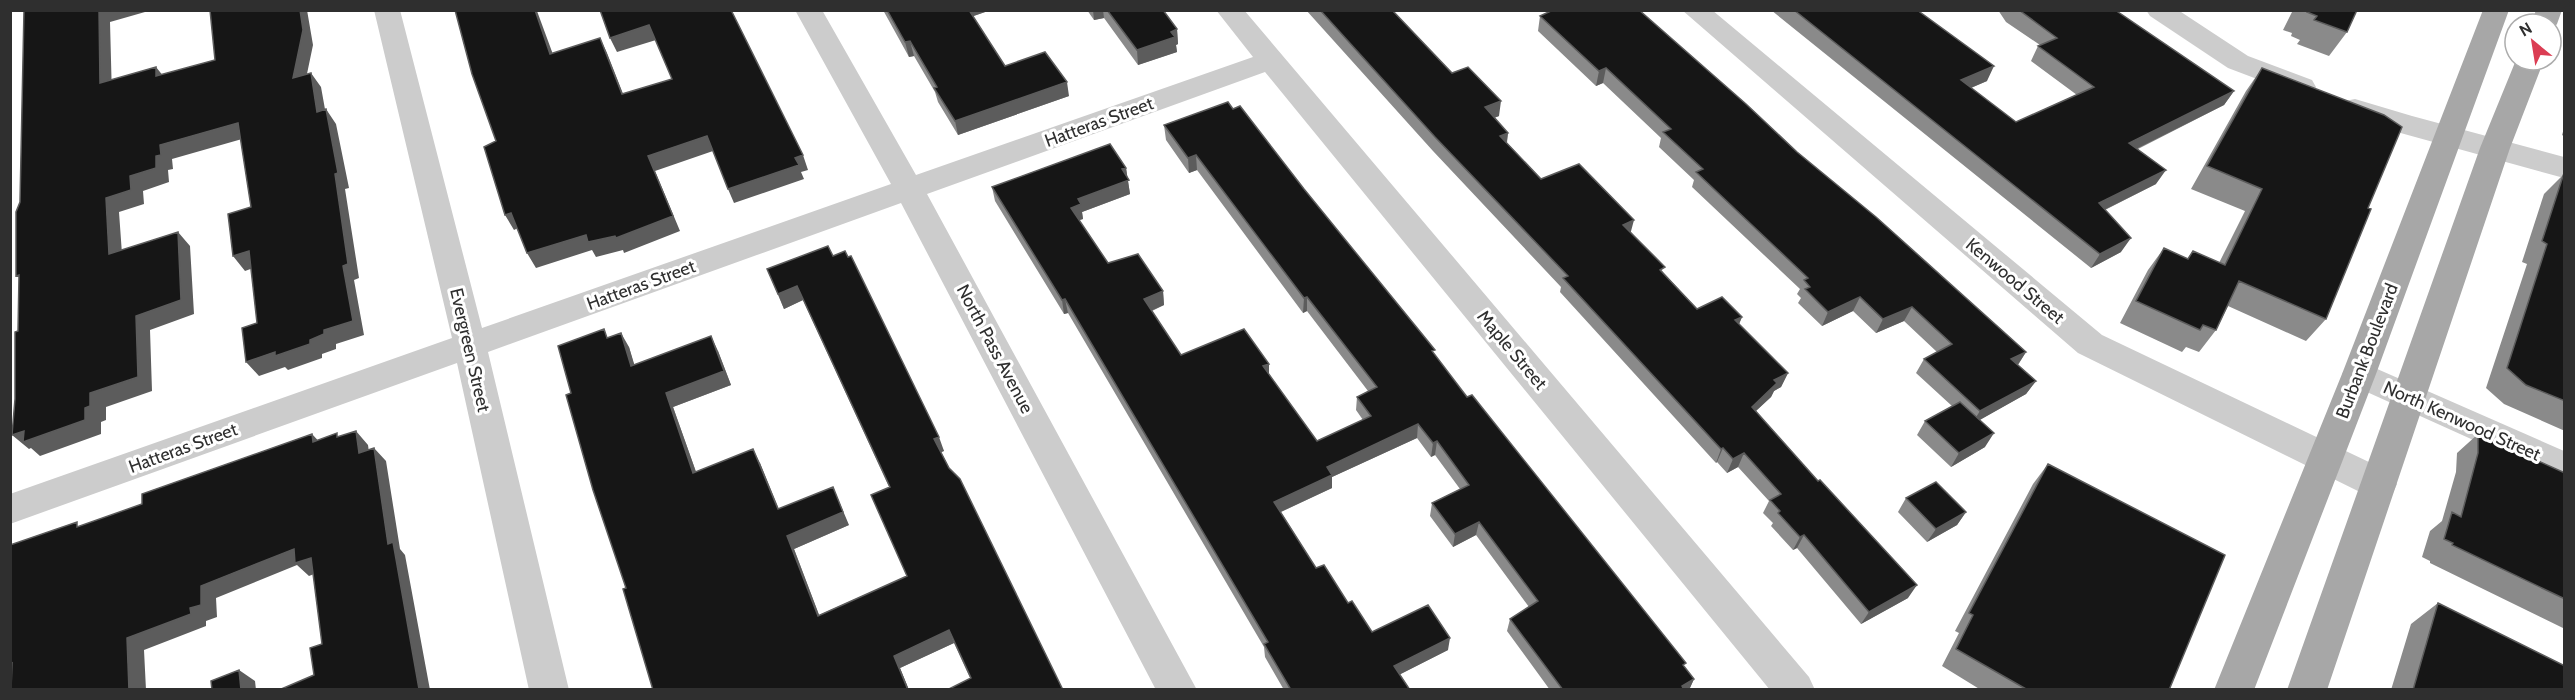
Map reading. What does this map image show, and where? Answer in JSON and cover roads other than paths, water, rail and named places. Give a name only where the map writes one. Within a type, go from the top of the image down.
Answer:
[{"type":"main road","name":"Burbank Boulevard","points":[[2234,690],[2359,374],[2496,10]]},
{"type":"main road","points":[[2307,690],[2495,148],[2525,72]]},
{"type":"street","name":"Evergreen Street","points":[[387,10],[470,346],[549,690]]},
{"type":"street","name":"North Pass Avenue","points":[[808,10],[909,189],[1177,690]]},
{"type":"street","name":"Maple Street","points":[[1229,10],[1795,690]]},
{"type":"street","name":"Kenwood Street","points":[[1695,10],[2090,344],[2379,484]]},
{"type":"street","points":[[2159,10],[2238,62],[2394,123],[2565,168]]},
{"type":"street","name":"Hatteras Street","points":[[10,510],[1271,60]]},
{"type":"street","name":"North Kenwood Street","points":[[2359,374],[2565,467]]}]
